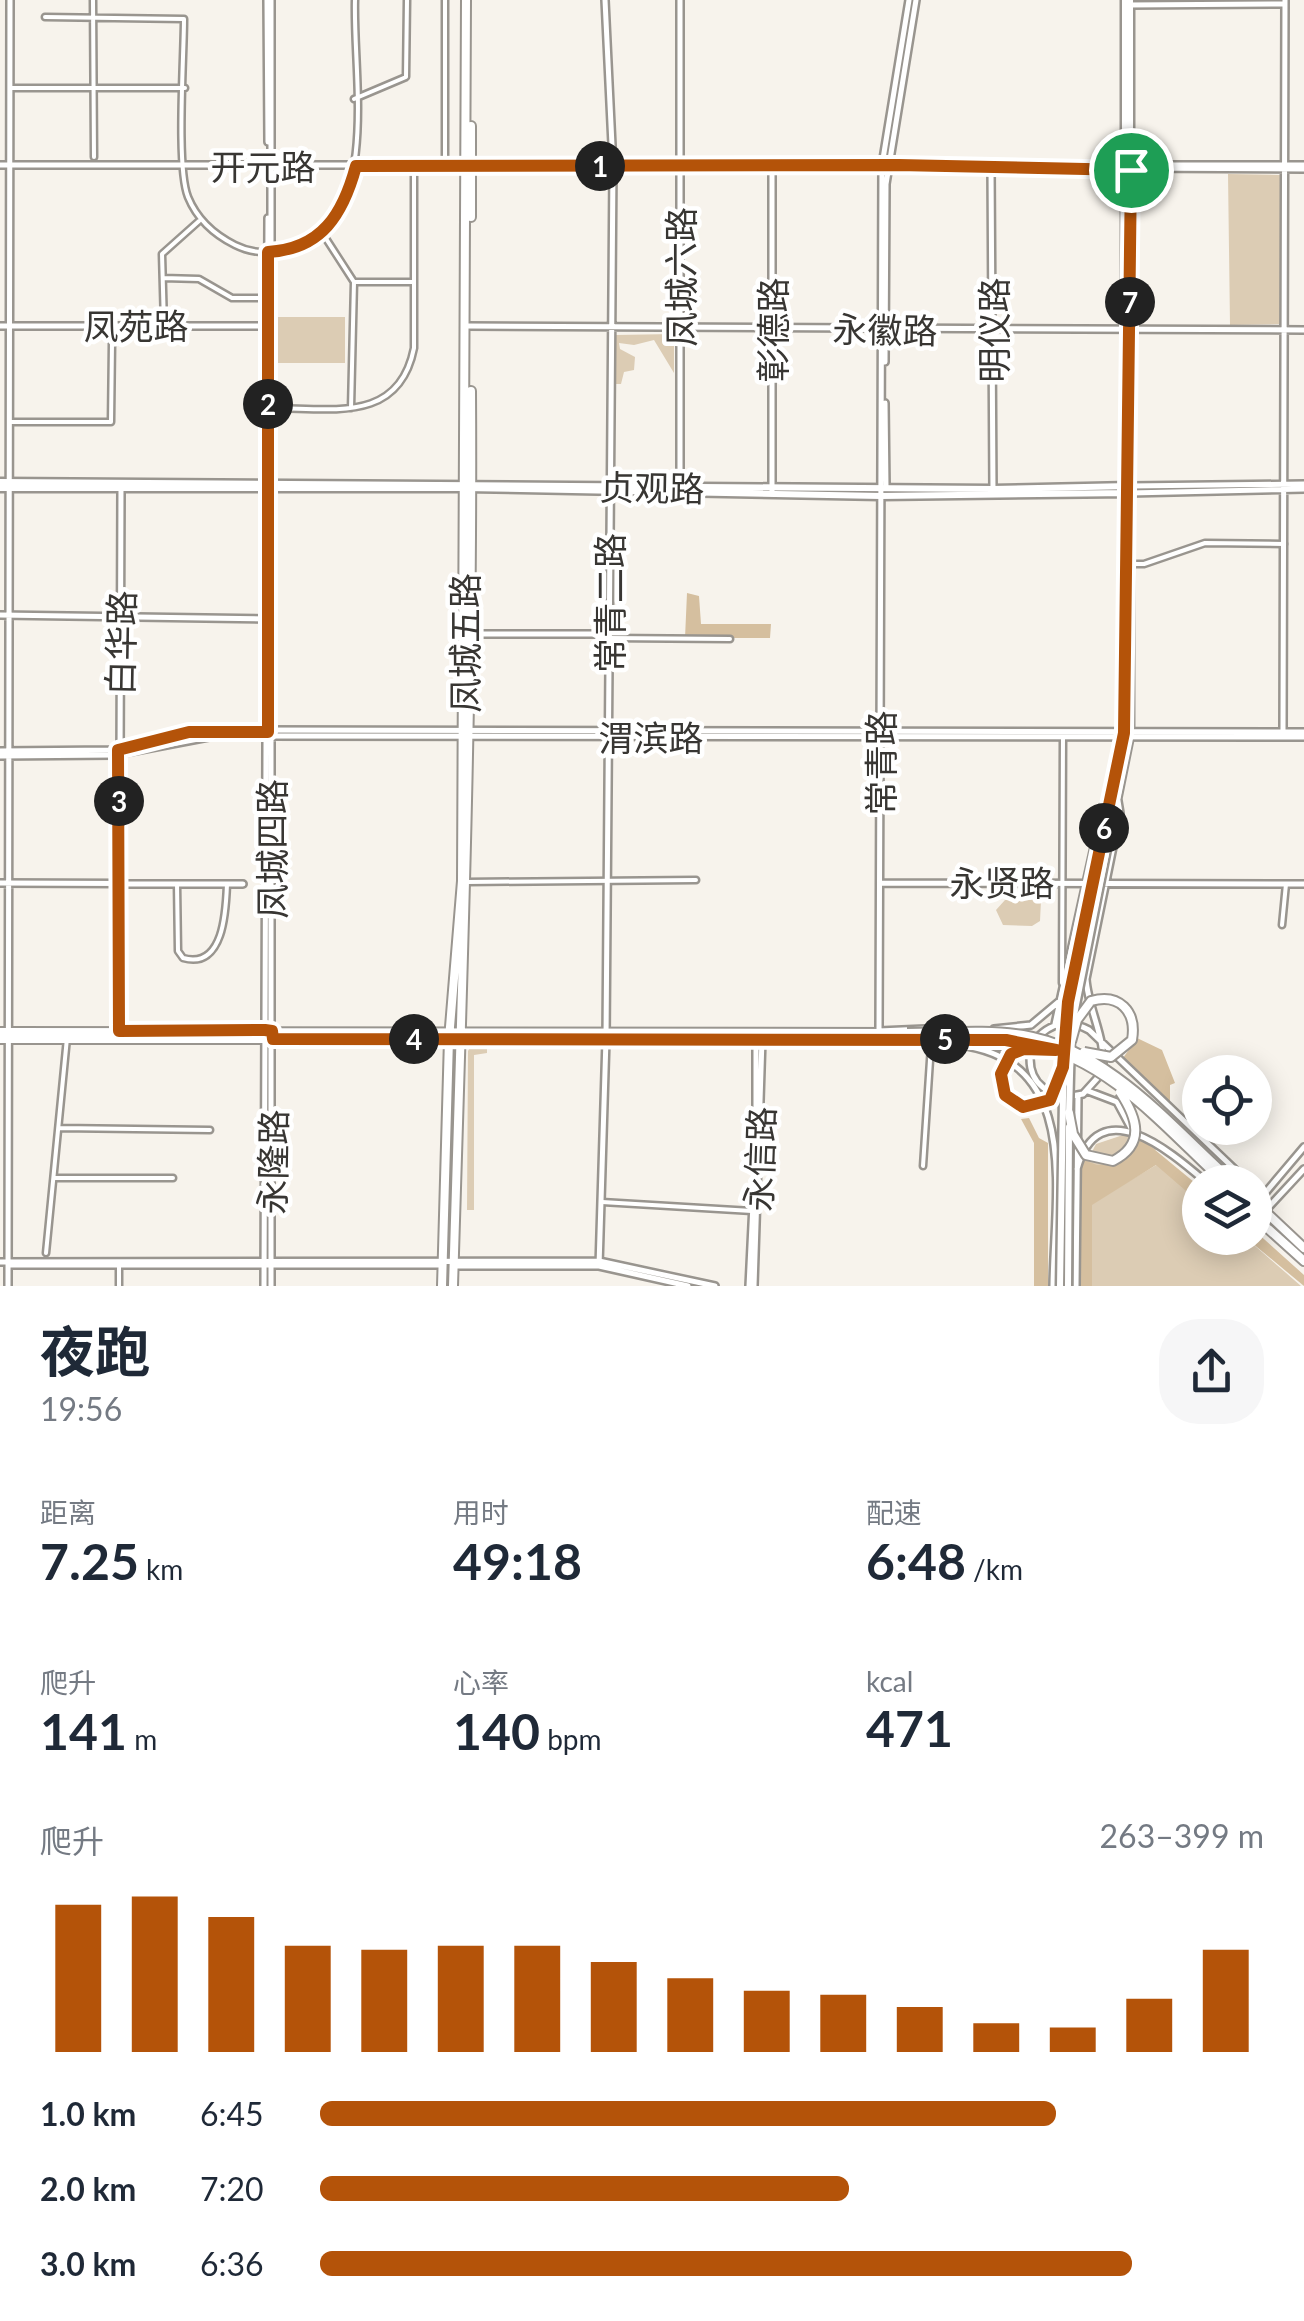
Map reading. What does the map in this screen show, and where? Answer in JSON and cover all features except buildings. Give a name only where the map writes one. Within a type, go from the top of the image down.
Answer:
[{"type":"main road","name":"凤城五路","points":[[442,1286],[466,881],[468,0]]},
{"type":"main road","points":[[1060,1286],[1063,1067],[1068,1002],[1127,736],[1127,2]]},
{"type":"main road","name":"贞观路","points":[[4,485],[270,485]]},
{"type":"main road","name":"贞观路","points":[[4,485],[468,485],[884,492],[1128,490]]},
{"type":"main road","points":[[1060,1286],[1071,1042],[1110,818]]},
{"type":"main road","points":[[907,1036],[1000,1033],[1111,1057],[1132,1040],[1134,1023],[1117,1000],[1091,1002],[1077,1020],[1071,1042]]},
{"type":"main road","points":[[5,1035],[119,1035]]},
{"type":"main road","points":[[5,1035],[879,1035],[1006,1040],[1056,1050],[1115,1084],[1210,1165]]},
{"type":"main road","name":"凤城五路","points":[[453,1286],[454,1035]]},
{"type":"main road","points":[[1048,1042],[1110,1071],[1212,1165]]},
{"type":"main road","points":[[1056,1050],[1024,1049],[1011,1054],[1001,1074],[1005,1095],[1023,1107],[1045,1104],[1056,1092],[1063,1067]]},
{"type":"main road","points":[[1069,1112],[1073,1134],[1086,1155],[1102,1162],[1127,1153],[1136,1139],[1136,1126],[1115,1084]]},
{"type":"main road","points":[[1272,1217],[1304,1248]]},
{"type":"main road","points":[[1272,1232],[1304,1262]]},
{"type":"street","points":[[8,1286],[4,1263],[4,753],[9,615],[4,485],[10,422],[10,0]]},
{"type":"street","points":[[93,0],[94,157]]},
{"type":"street","name":"凤城四路","points":[[269,0],[270,485]]},
{"type":"street","points":[[45,17],[184,19],[187,195],[200,220],[239,248],[270,252],[301,247],[323,234],[344,204],[356,166],[356,0]]},
{"type":"street","points":[[354,99],[406,77],[406,0]]},
{"type":"street","points":[[445,0],[445,166]]},
{"type":"street","name":"常青二路","points":[[599,1264],[605,1035],[613,166],[605,0]]},
{"type":"street","name":"凤城六路","points":[[680,0],[681,490]]},
{"type":"street","name":"常青路","points":[[879,1035],[885,165],[913,0]]},
{"type":"street","points":[[1127,2],[1284,2],[1283,734]]},
{"type":"street","points":[[10,88],[184,88]]},
{"type":"street","name":"开元路","points":[[0,166],[1304,167]]},
{"type":"street","points":[[271,408],[351,408],[376,403],[406,375],[414,348],[414,166]]},
{"type":"street","name":"彰德路","points":[[772,166],[772,491]]},
{"type":"street","name":"明仪路","points":[[992,166],[992,492]]},
{"type":"street","points":[[164,325],[162,254],[200,220]]},
{"type":"street","points":[[323,234],[354,282],[351,408]]},
{"type":"street","name":"凤城四路","points":[[269,1035],[270,252]]},
{"type":"street","points":[[163,278],[199,279],[232,298],[268,298]]},
{"type":"street","points":[[354,282],[414,282]]},
{"type":"street","name":"凤苑路","points":[[0,326],[270,326]]},
{"type":"street","name":"永徽路","points":[[468,326],[1304,330]]},
{"type":"street","points":[[10,422],[111,422],[112,343]]},
{"type":"street","name":"贞观路","points":[[1128,490],[1304,486]]},
{"type":"street","name":"白华路","points":[[119,1035],[121,881],[117,752],[121,488]]},
{"type":"street","points":[[1127,564],[1144,564],[1205,543],[1284,544]]},
{"type":"street","points":[[0,615],[269,619]]},
{"type":"street","points":[[467,634],[730,639]]},
{"type":"street","name":"渭滨路","points":[[4,753],[117,752],[189,732],[468,736],[1304,734]]},
{"type":"street","points":[[1062,999],[1063,735]]},
{"type":"street","points":[[958,1044],[1001,1056],[1036,1082],[1054,1096],[1078,1096],[1088,1091],[1102,1073],[1099,1038],[1088,1001],[1089,966],[1120,814],[1115,796],[1103,806],[1055,1024],[1031,1048],[1029,1060],[1036,1082],[1053,1129],[1060,1286]]},
{"type":"street","points":[[466,881],[696,880]]},
{"type":"street","name":"永贤路","points":[[880,882],[1304,884]]},
{"type":"street","points":[[4,883],[243,884]]},
{"type":"street","points":[[177,884],[178,950],[183,958],[194,961],[207,955],[221,936],[227,884]]},
{"type":"street","points":[[1282,925],[1286,884]]},
{"type":"street","points":[[1072,958],[1074,965],[1089,966]]},
{"type":"street","points":[[879,1035],[1021,1028],[1062,999]]},
{"type":"street","points":[[1055,1024],[1079,1024],[1099,1038],[1230,1165]]},
{"type":"street","name":"永隆路","points":[[267,1286],[269,1035]]},
{"type":"street","name":"永信路","points":[[752,1286],[759,1035]]},
{"type":"street","points":[[879,1035],[931,1045],[1031,1048]]},
{"type":"street","points":[[46,1253],[67,1038]]},
{"type":"street","points":[[923,1166],[931,1045]]},
{"type":"street","points":[[1110,1098],[1112,1084],[1132,1073]]},
{"type":"street","points":[[1088,1091],[1110,1098],[1132,1129],[1154,1139],[1185,1165]]},
{"type":"street","points":[[1076,1286],[1074,1177],[1078,1096]]},
{"type":"street","points":[[60,1128],[210,1130]]},
{"type":"street","points":[[1074,1177],[1090,1142],[1119,1132],[1143,1135]]},
{"type":"street","points":[[1272,1183],[1304,1146]]},
{"type":"street","points":[[1272,1204],[1304,1169]]},
{"type":"street","points":[[54,1178],[173,1178]]},
{"type":"street","points":[[1054,1200],[1072,1196],[1076,1201]]},
{"type":"street","points":[[602,1202],[754,1211]]},
{"type":"street","points":[[119,1262],[119,1286]]},
{"type":"street","points":[[4,1263],[599,1264],[716,1286]]},
{"type":"street","points":[[599,1264],[688,1286]]},
{"type":"shaded area","points":[[1228,174],[1280,175],[1281,324],[1230,325]]},
{"type":"shaded area","points":[[278,317],[345,317],[345,363],[278,363]]},
{"type":"shaded area","points":[[674,334],[674,373],[654,340],[634,345],[619,343],[620,349],[635,357],[634,370],[624,372],[621,384],[615,384],[616,335]]},
{"type":"shaded area","points":[[687,593],[699,596],[701,624],[771,624],[770,638],[685,638]]},
{"type":"shaded area","points":[[1005,900],[1041,900],[1040,921],[1032,926],[1003,925],[996,910]]},
{"type":"shaded area","points":[[1137,1038],[1162,1050],[1175,1083],[1170,1085],[1170,1103],[1123,1058]]},
{"type":"shaded area","points":[[472,1044],[487,1044],[487,1053],[474,1055],[474,1210],[467,1210],[468,1051]]},
{"type":"shaded area","points":[[1029,1118],[1039,1138],[1048,1143],[1048,1286],[1034,1286],[1034,1143],[1021,1119]]},
{"type":"shaded area","points":[[1126,1134],[1138,1136],[1158,1149],[1080,1175],[1096,1144]]},
{"type":"shaded area","points":[[1137,1135],[1182,1172],[1182,1187],[1156,1165],[1092,1205],[1092,1286],[1079,1286],[1079,1158],[1097,1165],[1114,1164]]},
{"type":"shaded area","points":[[1158,1164],[1182,1185],[1182,1255],[1265,1255],[1301,1286],[1092,1286],[1092,1203]]},
{"type":"shaded area","points":[[1272,1246],[1304,1275],[1304,1286],[1267,1255],[1272,1255]]},
{"type":"route","points":[[898,165],[1131,170],[1124,733],[1068,1002],[1063,1067],[1050,1100],[1036,1107],[1013,1103],[1001,1084],[1002,1065],[1011,1054],[1024,1049],[1056,1050],[1006,1040],[273,1039],[272,1031],[265,1030],[119,1031],[118,750],[189,732],[268,732],[268,252],[301,247],[323,234],[344,204],[356,166],[898,165]]}]
